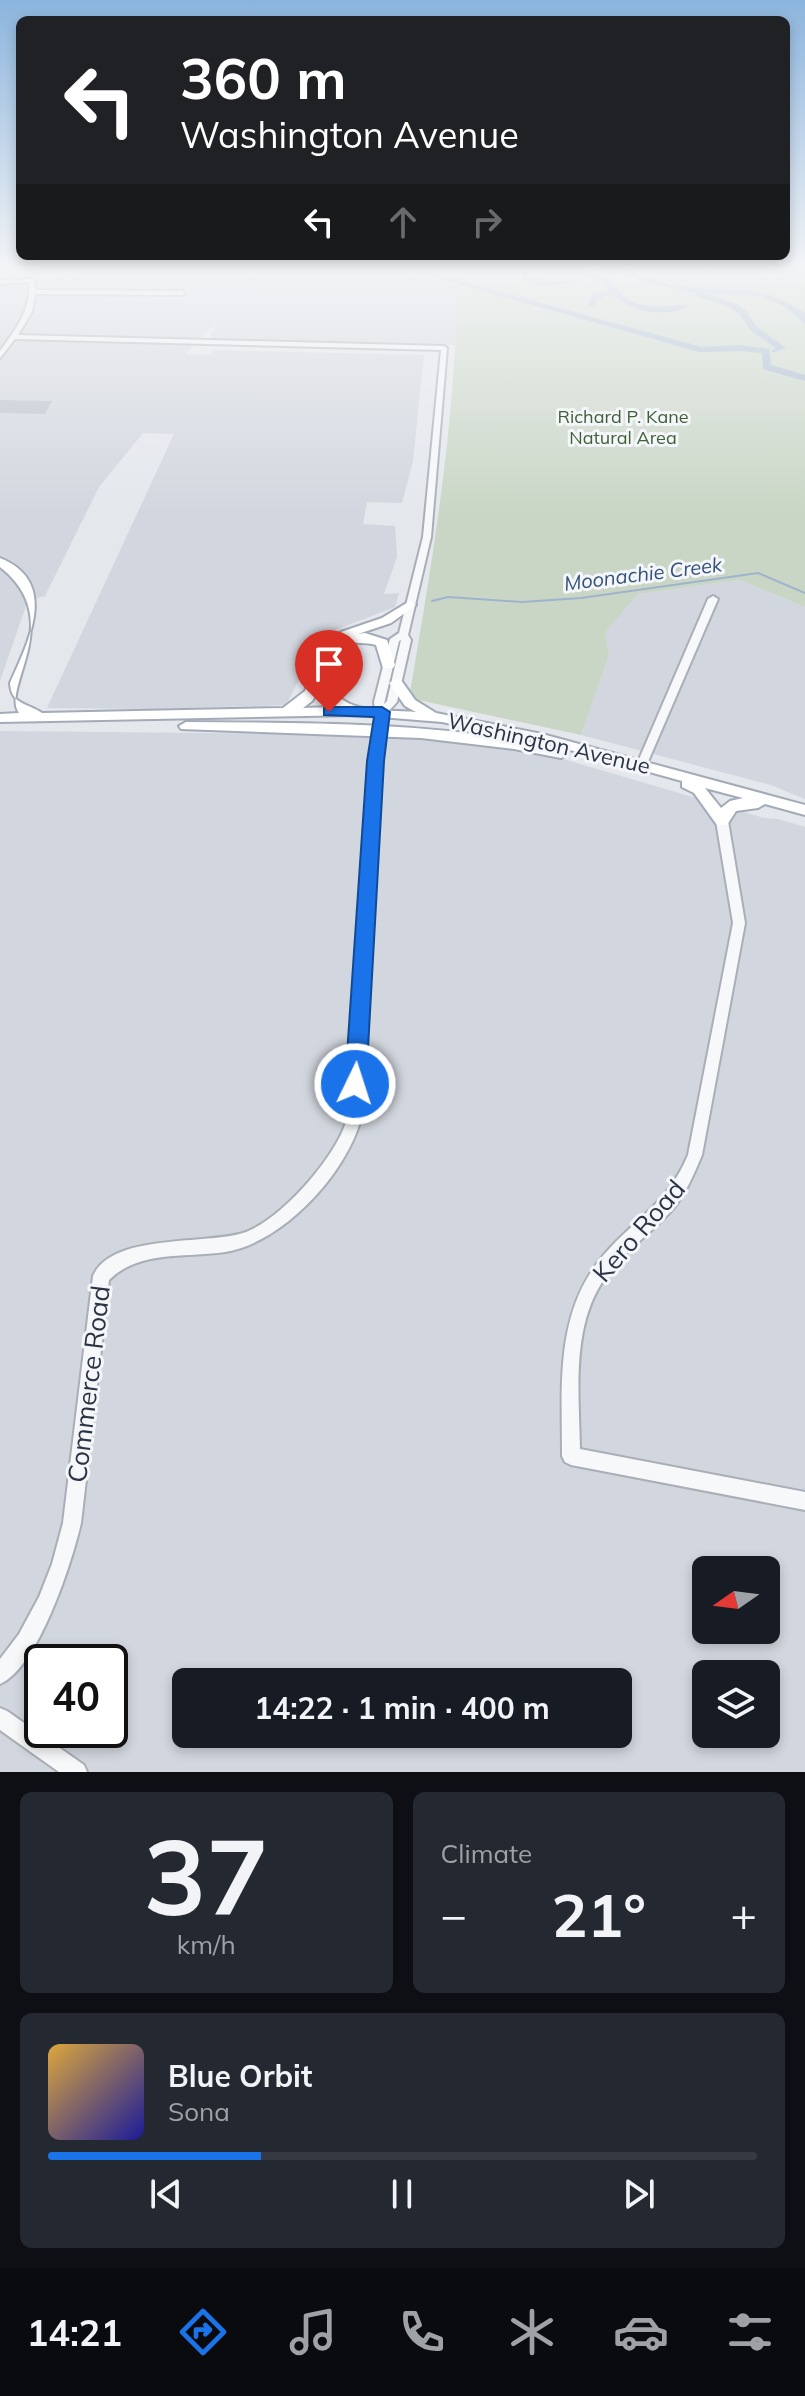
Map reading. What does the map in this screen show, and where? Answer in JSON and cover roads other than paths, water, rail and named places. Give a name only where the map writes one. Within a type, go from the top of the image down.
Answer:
[{"type":"main road","points":[[0,561],[25,583],[31,610],[3,683],[4,695],[19,709],[65,717]]},
{"type":"main road","points":[[276,712],[308,699],[323,655],[332,643],[347,633],[391,618],[410,605]]},
{"type":"main road","points":[[356,711],[343,708],[324,687],[331,653],[342,643],[355,638],[374,639],[382,643],[388,665]]},
{"type":"main road","points":[[396,683],[410,703],[442,718]]},
{"type":"main road","name":"Washington Avenue","points":[[0,718],[356,711],[442,718],[522,733],[805,810]]},
{"type":"main road","points":[[198,726],[302,718],[372,717],[382,712]]},
{"type":"main road","name":"Washington Avenue","points":[[0,725],[382,729],[439,734],[546,750],[805,816]]},
{"type":"main road","points":[[687,784],[699,790],[722,821]]},
{"type":"main road","points":[[722,821],[724,813],[733,805],[758,803]]},
{"type":"street","points":[[393,347],[444,348],[427,537],[403,635],[406,640],[392,702],[382,712],[379,702],[395,639],[403,635]]},
{"type":"street","points":[[642,764],[713,599]]},
{"type":"street","name":"Commerce Road","points":[[0,1674],[40,1614],[65,1554],[72,1523],[101,1276],[108,1267],[125,1256],[226,1245],[262,1232],[279,1222],[330,1167],[349,1136],[353,1122],[376,761],[382,712]]},
{"type":"street","name":"Kero Road","points":[[722,821],[739,923],[695,1155],[679,1191],[669,1205],[604,1266],[582,1303],[573,1346],[571,1456],[805,1501]]},
{"type":"street","points":[[0,1718],[77,1772]]},
{"type":"waterway","points":[[690,347],[702,350],[740,348],[766,351],[766,367],[805,378]]},
{"type":"waterway","points":[[775,351],[780,347]]},
{"type":"waterway","name":"Moonachie Creek","points":[[432,601],[448,597],[522,602],[581,598],[758,573],[805,593]]},
{"type":"park label","name":"Richard P. Kane Natural Area","points":[[623,427]]}]
